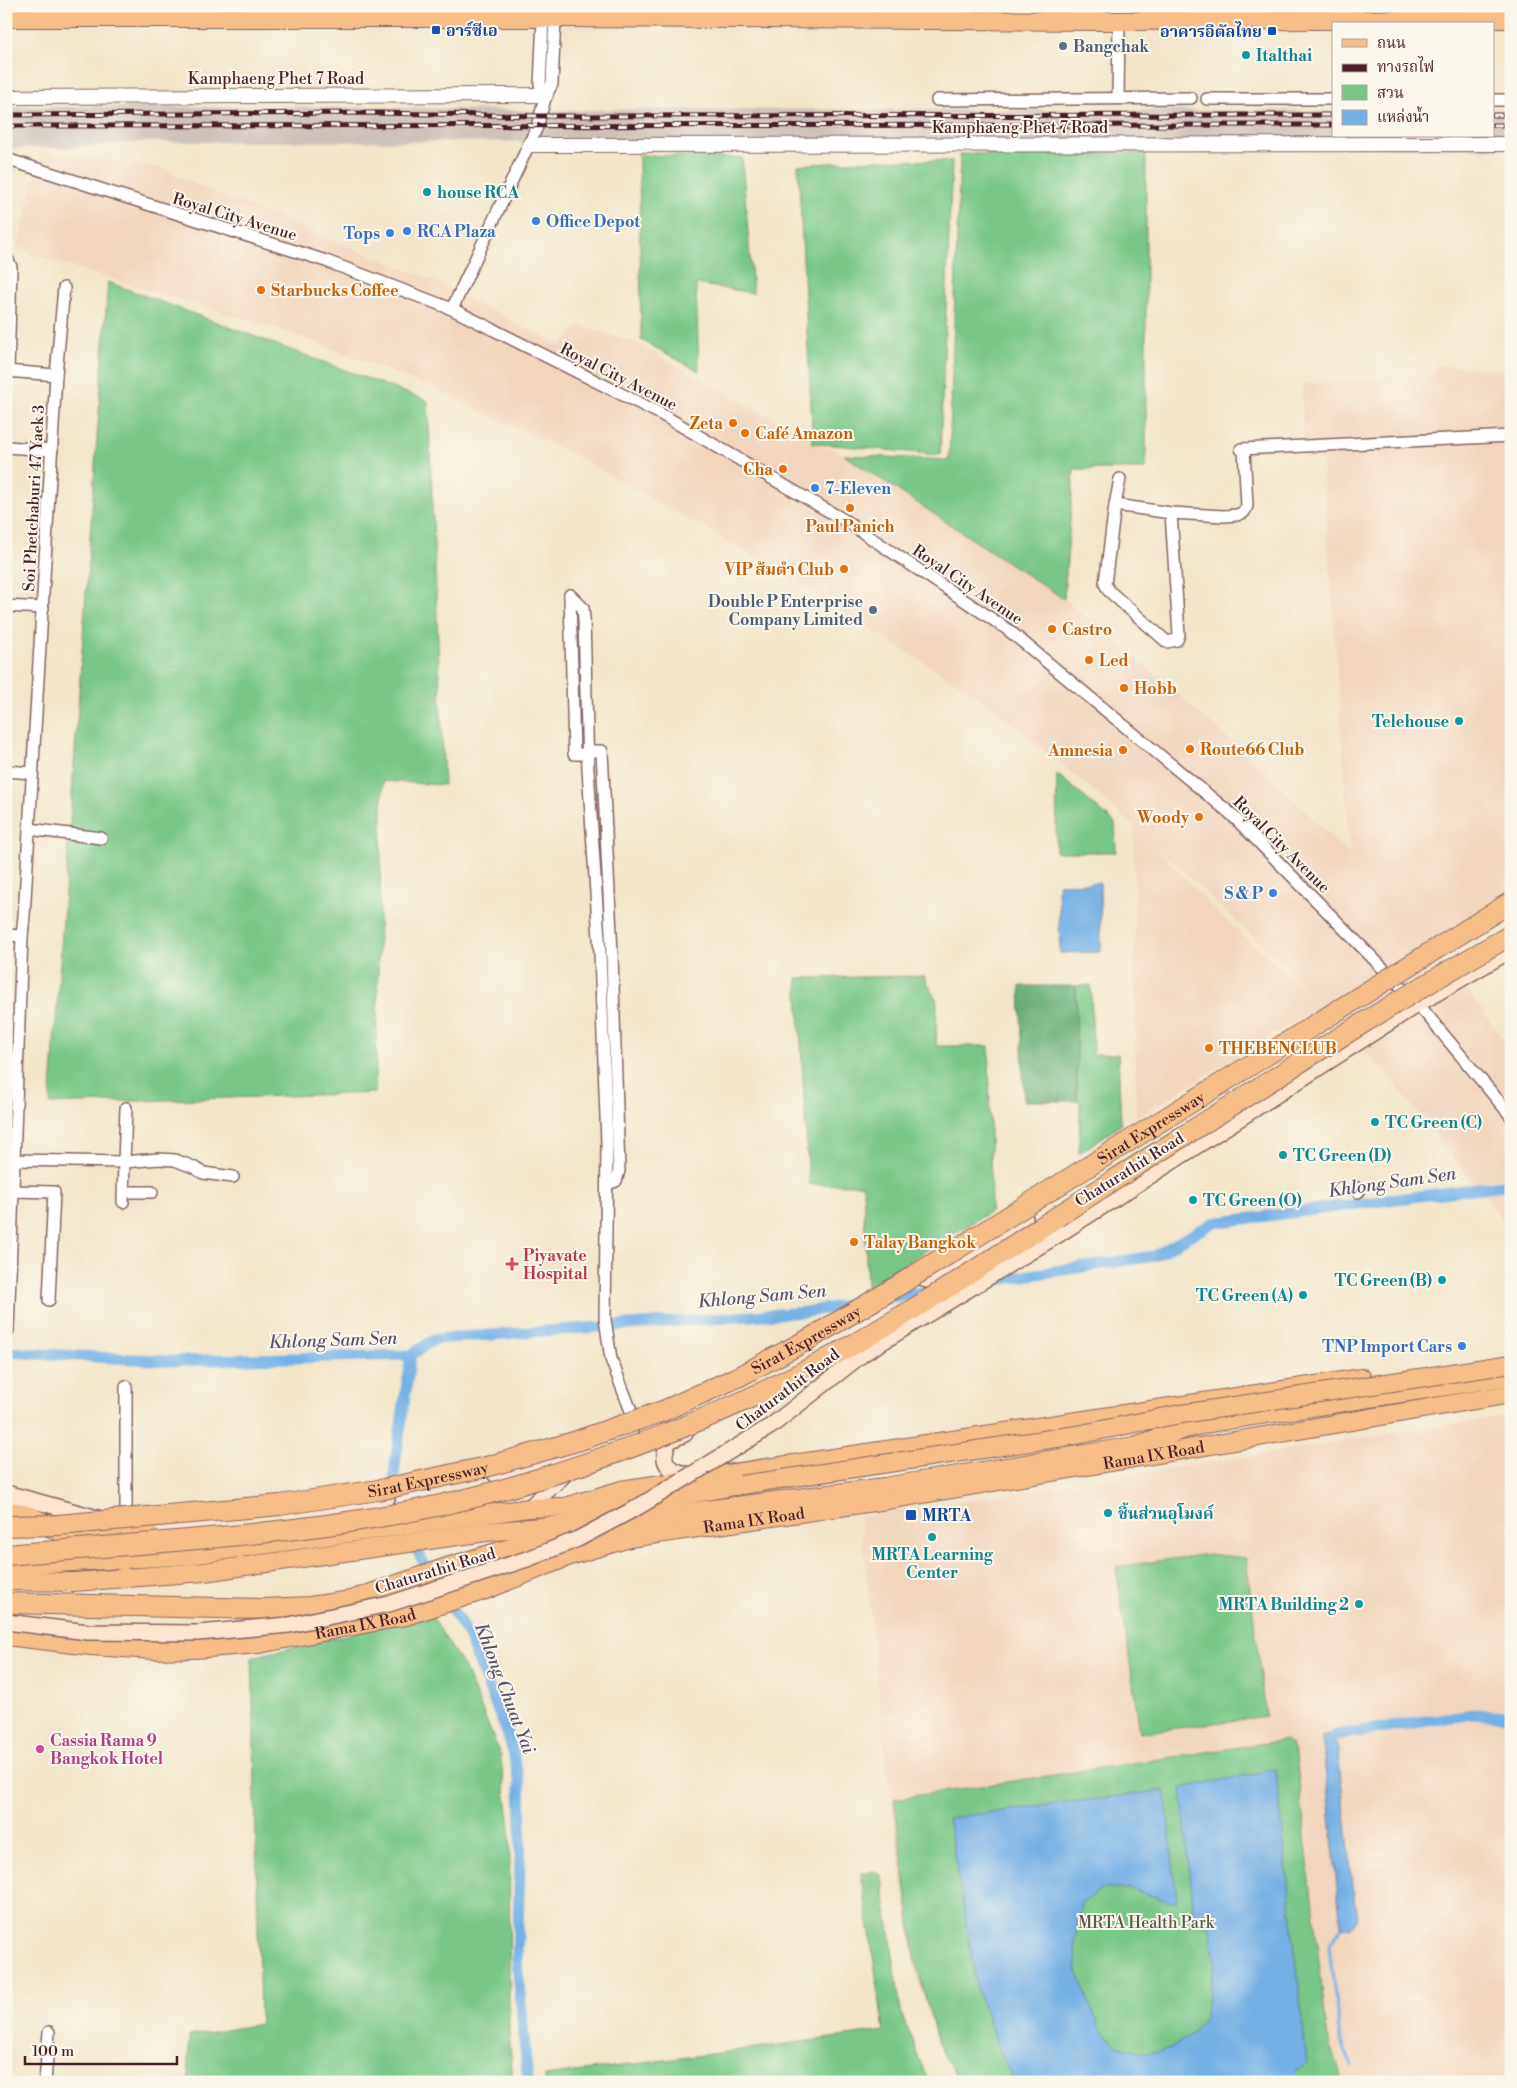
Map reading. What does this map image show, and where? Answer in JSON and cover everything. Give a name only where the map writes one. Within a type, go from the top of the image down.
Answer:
[{"type":"highway","name":"Sirat Expressway","points":[[6,1526],[58,1525],[280,1505],[384,1488],[486,1467],[577,1441],[663,1411],[738,1377],[816,1334],[1511,902]]},
{"type":"highway","name":"Sirat Expressway","points":[[6,1555],[269,1534],[359,1520],[441,1504],[519,1485],[645,1442],[794,1377],[872,1334],[1220,1113],[1444,974],[1511,935]]},
{"type":"highway","points":[[6,1511],[30,1517],[122,1560]]},
{"type":"highway","points":[[6,1603],[263,1610],[310,1607],[351,1601],[450,1567],[523,1545],[663,1516]]},
{"type":"highway","points":[[70,1536],[147,1532]]},
{"type":"main road","points":[[6,18],[41,12],[549,18],[1370,13],[1511,19]]},
{"type":"main road","name":"Chaturathit Road","points":[[147,1532],[307,1514],[532,1465],[639,1430],[710,1399],[804,1352],[964,1257],[1474,934],[1511,914]]},
{"type":"main road","name":"Chaturathit Road","points":[[6,1622],[88,1632],[198,1633],[289,1625],[389,1604],[463,1581],[578,1539],[638,1507],[770,1426],[864,1353],[1060,1233],[1418,1004],[1511,950]]},
{"type":"main road","points":[[639,1430],[654,1442],[669,1441],[864,1353]]},
{"type":"main road","name":"Rama IX Road","points":[[568,1506],[622,1490],[951,1442],[1198,1402],[1511,1355]]},
{"type":"main road","name":"Rama IX Road","points":[[6,1566],[190,1555],[325,1538],[528,1508],[626,1504],[1077,1435],[1184,1414],[1511,1364]]},
{"type":"main road","name":"Rama IX Road","points":[[6,1581],[74,1582],[204,1572],[486,1532],[663,1516],[884,1487],[1134,1446],[1185,1429],[1215,1422],[1511,1376]]},
{"type":"main road","name":"Rama IX Road","points":[[6,1636],[127,1649],[195,1649],[259,1644],[406,1616],[486,1590],[570,1556],[630,1538],[819,1510],[1246,1440],[1511,1394]]},
{"type":"main road","points":[[1134,1446],[1361,1419]]},
{"type":"main road","points":[[669,1441],[663,1454],[666,1463],[675,1472],[701,1478]]},
{"type":"main road","points":[[951,1442],[943,1450],[942,1459],[956,1476]]},
{"type":"main road","points":[[528,1508],[596,1445]]},
{"type":"main road","points":[[927,1445],[935,1452],[937,1459],[937,1465],[930,1480]]},
{"type":"main road","points":[[819,1510],[884,1487]]},
{"type":"main road","points":[[6,1493],[147,1532]]},
{"type":"main road","points":[[523,1545],[630,1538]]},
{"type":"street","points":[[1112,16],[1118,98]]},
{"type":"street","points":[[452,309],[538,127],[546,95],[552,84],[549,18]]},
{"type":"street","name":"Kamphaeng Phet 7 Road","points":[[6,97],[546,95]]},
{"type":"street","points":[[937,100],[1191,98]]},
{"type":"street","points":[[1207,99],[1332,99]]},
{"type":"street","points":[[1494,100],[1511,100]]},
{"type":"street","name":"Kamphaeng Phet 7 Road","points":[[529,145],[1511,144]]},
{"type":"street","name":"Royal City Avenue","points":[[6,159],[326,261],[452,309],[659,413],[828,511],[1007,629],[1230,814],[1398,982],[1511,1116]]},
{"type":"street","points":[[6,256],[11,267],[7,371],[56,376]]},
{"type":"street","name":"Soi Phetchaburi 47 Yaek 3","points":[[7,1332],[14,1160],[11,1097],[24,916],[56,376],[64,288]]},
{"type":"street","points":[[1115,505],[1171,513],[1224,516],[1237,515],[1244,512],[1247,506],[1242,449],[1511,436]]},
{"type":"street","points":[[6,447],[52,450]]},
{"type":"street","points":[[1120,479],[1105,584],[1109,591],[1167,642],[1178,640],[1179,635],[1171,513]]},
{"type":"street","points":[[607,1184],[616,1181],[619,1171],[618,1102],[602,751],[588,752],[574,754],[570,594],[583,608],[588,752],[589,788],[600,954],[607,1184],[605,1319],[608,1341],[616,1372],[639,1430]]},
{"type":"street","points":[[6,606],[43,608]]},
{"type":"street","points":[[6,771],[32,773]]},
{"type":"street","points":[[589,788],[604,787]]},
{"type":"street","points":[[29,829],[101,838]]},
{"type":"street","points":[[595,873],[608,872]]},
{"type":"street","points":[[6,935],[22,936]]},
{"type":"street","points":[[600,954],[612,954]]},
{"type":"street","points":[[605,1103],[618,1102]]},
{"type":"street","points":[[126,1108],[124,1197],[152,1192]]},
{"type":"street","points":[[14,1160],[124,1162],[159,1159],[175,1160],[203,1173],[233,1177]]},
{"type":"street","points":[[12,1191],[54,1192],[49,1300]]},
{"type":"street","points":[[126,1386],[126,1526]]},
{"type":"street","points":[[45,2082],[49,2032]]},
{"type":"shaded area","points":[[6,107],[371,107],[544,111],[643,109],[1332,111],[1332,138],[1494,138],[1494,111],[1511,111],[1511,149],[790,141],[142,142],[59,148],[6,148]]},
{"type":"shaded area","points":[[40,152],[162,168],[189,182],[439,283],[560,346],[579,325],[632,341],[811,439],[844,455],[1064,599],[1135,657],[1264,770],[1350,855],[1322,460],[1303,458],[1302,384],[1432,375],[1438,365],[1511,371],[1511,899],[1426,944],[1469,993],[1511,1050],[1511,1230],[1384,1071],[1322,1005],[1136,1118],[1134,826],[981,698],[755,557],[582,459],[438,390],[294,334],[17,250]],"holes":[[[1143,834],[1292,973],[1316,999],[1219,914]]]},
{"type":"shaded area","points":[[1511,1415],[1511,2082],[957,2082],[916,1978],[890,1797],[860,1517]]},
{"type":"green space","points":[[1146,153],[1146,469],[1074,469],[1064,599],[844,455],[949,460],[960,154]]},
{"type":"green space","points":[[639,155],[742,158],[753,293],[696,284],[699,371],[641,340]]},
{"type":"green space","points":[[877,160],[952,161],[940,455],[813,443],[798,165]]},
{"type":"green space","points":[[108,282],[428,401],[444,785],[383,781],[375,1093],[50,1104]]},
{"type":"green space","points":[[1057,774],[1115,823],[1116,852],[1056,852]]},
{"type":"green space","points":[[924,976],[937,1001],[936,1046],[989,1046],[991,1211],[867,1287],[863,1185],[809,1184],[797,978]]},
{"type":"green space","points":[[1091,985],[1093,1054],[1118,1054],[1121,1125],[1079,1153],[1080,1101],[1077,1101],[1076,986]]},
{"type":"green space","points":[[1020,986],[1076,986],[1077,1101],[1024,1101]]},
{"type":"green space","points":[[1208,1554],[1246,1558],[1266,1716],[1140,1733],[1116,1567]]},
{"type":"green space","points":[[431,1615],[466,1671],[500,1754],[510,1826],[509,2030],[513,2082],[188,2082],[189,2036],[260,2024],[252,1657]]},
{"type":"green space","name":"MRTA Health Park","points":[[1286,1740],[1293,1746],[1296,1755],[1327,2033],[1343,2082],[959,2082],[938,2044],[915,1959],[894,1799]]},
{"type":"green space","points":[[874,1871],[882,1876],[901,2012],[924,2071],[931,2082],[545,2082],[545,2076],[884,2031],[861,1873]]},
{"type":"water","points":[[1100,883],[1101,952],[1060,953],[1058,884]]},
{"type":"water","points":[[1336,1735],[1357,1921],[1350,1927],[1341,1928],[1322,1736]]},
{"type":"water","points":[[1276,1769],[1307,2064],[1279,2082],[1016,2082],[1006,2066],[977,1989],[948,1818],[1165,1790],[1177,1901],[1170,1902],[1131,1889],[1102,1889],[1081,1903],[1075,1940],[1076,1969],[1099,2028],[1118,2046],[1147,2053],[1171,2048],[1193,2033],[1204,2018],[1215,1963],[1210,1928],[1194,1913],[1181,1788]]},
{"type":"waterway","name":"Khlong Sam Sen","points":[[985,1282],[1154,1256],[1213,1223],[1511,1184]]},
{"type":"waterway","name":"Khlong Sam Sen","points":[[886,1298],[934,1290]]},
{"type":"waterway","name":"Khlong Sam Sen","points":[[6,1352],[171,1361],[411,1355],[435,1339],[805,1312],[860,1303]]},
{"type":"waterway","name":"Khlong Chuat Yai","points":[[401,1518],[395,1497],[394,1475],[411,1355]]},
{"type":"waterway","name":"Khlong Chuat Yai","points":[[410,1537],[432,1578]]},
{"type":"waterway","name":"Khlong Chuat Yai","points":[[445,1598],[467,1633],[510,1741],[520,1782],[521,1832],[517,1960],[528,2082]]},
{"type":"waterway","points":[[1336,1735],[1472,1714],[1511,1716]]},
{"type":"waterway","points":[[1341,1928],[1329,1946],[1340,2038],[1352,2066]]},
{"type":"waterway","points":[[1291,2074],[1294,2082]]},
{"type":"railway","points":[[6,115],[376,113],[540,116],[1332,115]]},
{"type":"railway","points":[[1494,115],[1511,115]]},
{"type":"railway","points":[[6,126],[1332,125]]},
{"type":"railway","points":[[1494,125],[1511,125]]},
{"type":"place","name":"อาร์ซีเอ","points":[[436,30]]},
{"type":"place","name":"อาคารอิตัลไทย","points":[[1272,31]]},
{"type":"place","name":"Bangchak","points":[[1063,46]]},
{"type":"place","name":"Italthai","points":[[1246,55]]},
{"type":"place","name":"house RCA","points":[[427,192]]},
{"type":"place","name":"Office Depot","points":[[536,221]]},
{"type":"place","name":"RCA Plaza","points":[[407,231]]},
{"type":"place","name":"Tops","points":[[390,233]]},
{"type":"place","name":"Starbucks Coffee","points":[[261,290]]},
{"type":"place","name":"Zeta","points":[[733,423]]},
{"type":"place","name":"Café Amazon","points":[[745,433]]},
{"type":"place","name":"Cha","points":[[783,469]]},
{"type":"place","name":"7-Eleven","points":[[815,488]]},
{"type":"place","name":"Paul Panich","points":[[850,508]]},
{"type":"place","name":"VIP ส้มตำ Club","points":[[844,569]]},
{"type":"place","name":"Double P Enterprise Company Limited","points":[[873,610]]},
{"type":"place","name":"Castro","points":[[1052,629]]},
{"type":"place","name":"Led","points":[[1089,660]]},
{"type":"place","name":"Hobb","points":[[1124,688]]},
{"type":"place","name":"Telehouse","points":[[1459,721]]},
{"type":"place","name":"Route66 Club","points":[[1190,749]]},
{"type":"place","name":"Amnesia","points":[[1123,750]]},
{"type":"place","name":"Woody","points":[[1199,817]]},
{"type":"place","name":"S & P","points":[[1273,893]]},
{"type":"place","name":"THEBENCLUB","points":[[1209,1048]]},
{"type":"place","name":"TC Green (C)","points":[[1375,1122]]},
{"type":"place","name":"TC Green (D)","points":[[1283,1155]]},
{"type":"place","name":"TC Green (O)","points":[[1193,1200]]},
{"type":"place","name":"Talay Bangkok","points":[[854,1242]]},
{"type":"place","name":"Piyavate Hospital","points":[[512,1264]]},
{"type":"place","name":"TC Green (B)","points":[[1442,1280]]},
{"type":"place","name":"TC Green (A)","points":[[1303,1295]]},
{"type":"place","name":"TNP Import Cars","points":[[1462,1346]]},
{"type":"place","name":"ชิ้นส่วนอุโมงค์","points":[[1108,1513]]},
{"type":"place","name":"MRTA","points":[[911,1515]]},
{"type":"place","name":"MRTA Learning Center","points":[[932,1537]]},
{"type":"place","name":"MRTA Building 2","points":[[1359,1604]]},
{"type":"place","name":"Cassia Rama 9 Bangkok Hotel","points":[[40,1749]]}]
